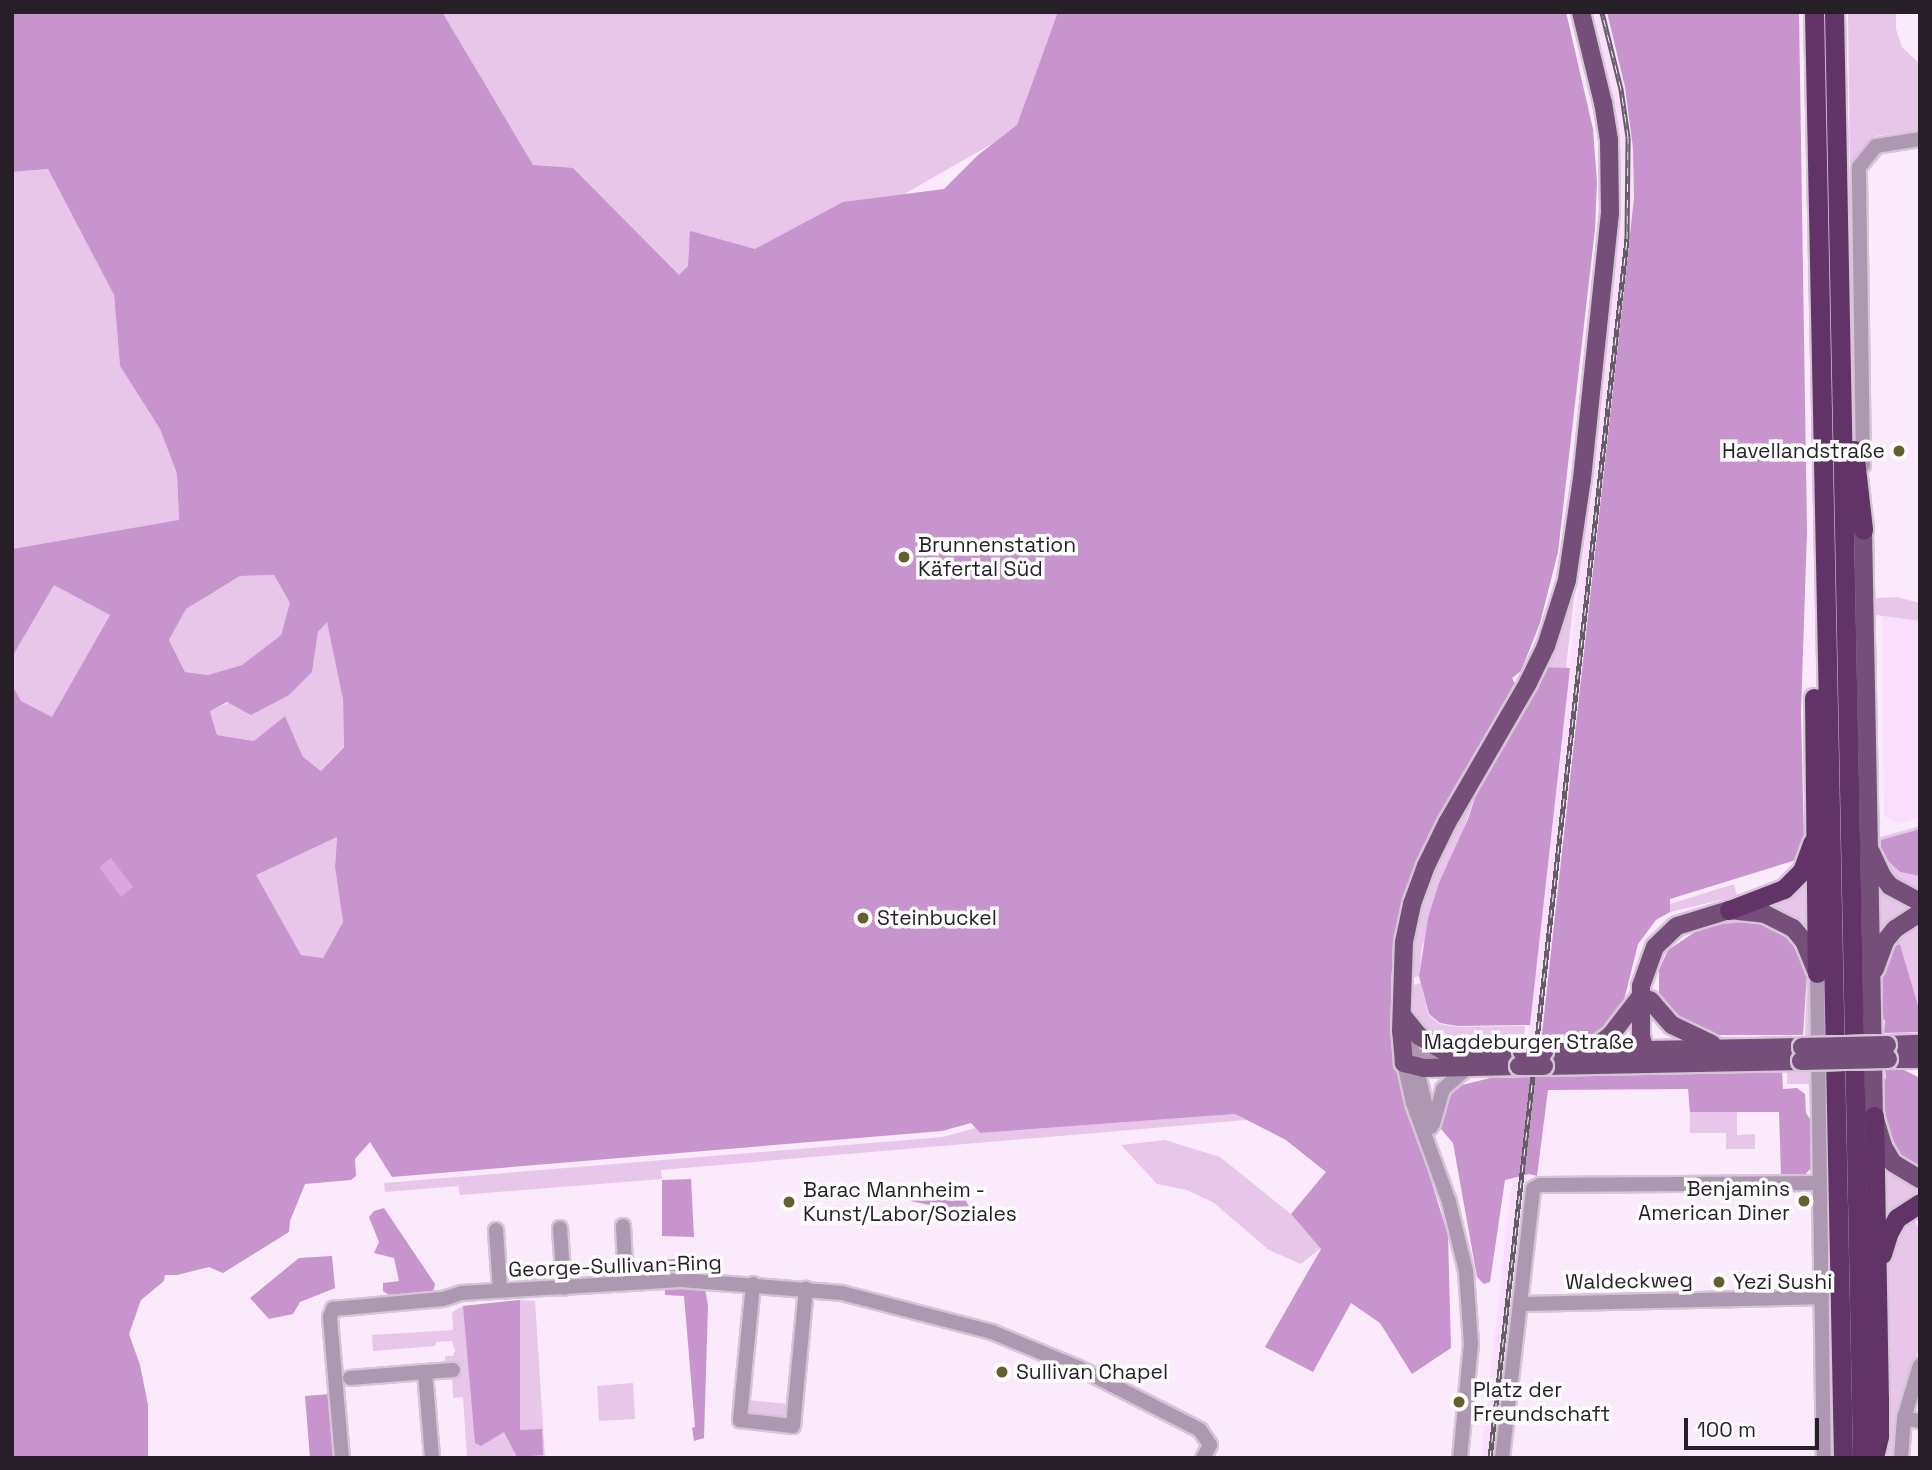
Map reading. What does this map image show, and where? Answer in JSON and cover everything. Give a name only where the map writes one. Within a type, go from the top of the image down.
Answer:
[{"type":"highway","points":[[1814,12],[1824,624],[1843,1458]]},
{"type":"highway","points":[[1834,12],[1861,1458]]},
{"type":"highway","points":[[1841,377],[1851,409],[1863,529]]},
{"type":"highway","points":[[1817,973],[1815,658],[1824,624]]},
{"type":"highway","points":[[1729,911],[1766,898],[1795,880],[1816,832]]},
{"type":"highway","points":[[1874,1116],[1879,1436],[1874,1458]]},
{"type":"highway","points":[[1876,1271],[1888,1234],[1897,1218],[1920,1203]]},
{"type":"main road","points":[[1412,1063],[1401,986],[1404,942],[1426,866],[1447,823],[1528,683],[1546,646],[1567,580],[1581,479],[1610,213],[1611,175],[1605,116],[1581,12]]},
{"type":"main road","points":[[1863,529],[1874,1116],[1884,1148],[1894,1163],[1920,1179]]},
{"type":"main road","points":[[1867,839],[1876,865],[1890,886],[1920,902]]},
{"type":"main road","points":[[1648,1054],[1644,976],[1655,947],[1669,931],[1687,921],[1729,911],[1765,914],[1793,928],[1804,941],[1817,973]]},
{"type":"main road","points":[[1871,982],[1885,941],[1895,929],[1920,914]]},
{"type":"main road","points":[[1645,998],[1684,1033],[1722,1048]]},
{"type":"main road","points":[[1589,1051],[1610,1036],[1645,998]]},
{"type":"main road","points":[[1404,1019],[1419,1036],[1447,1053]]},
{"type":"main road","name":"Magdeburger Straße","points":[[1544,1059],[1589,1051],[1648,1054],[1887,1052],[1920,1044]]},
{"type":"main road","name":"Magdeburger Straße","points":[[1447,1053],[1521,1059],[1722,1048],[1801,1054]]},
{"type":"main road","name":"Magdeburger Straße","points":[[1887,1052],[1920,1059]]},
{"type":"main road","name":"Magdeburger Straße","points":[[1412,1063],[1467,1068],[1521,1059]]},
{"type":"street","points":[[1863,529],[1857,177],[1859,167],[1869,151],[1883,143],[1920,139]]},
{"type":"street","points":[[1817,973],[1824,1458]]},
{"type":"street","name":"Magdeburger Straße","points":[[1412,1063],[1447,1053]]},
{"type":"street","points":[[1412,1063],[1432,1132],[1436,1163]]},
{"type":"street","points":[[1412,1063],[1413,1103],[1436,1163],[1466,1271],[1471,1344],[1477,1371],[1468,1458]]},
{"type":"street","points":[[1432,1132],[1435,1109],[1443,1089],[1467,1068]]},
{"type":"street","points":[[1502,1458],[1532,1189],[1549,1185],[1819,1183]]},
{"type":"street","points":[[623,1226],[626,1283]]},
{"type":"street","points":[[560,1228],[564,1288]]},
{"type":"street","points":[[496,1230],[500,1291]]},
{"type":"street","name":"George-Sullivan-Ring","points":[[342,1458],[330,1317],[333,1308],[500,1291],[692,1280],[858,1296],[992,1332],[1042,1351],[1200,1430],[1210,1444],[1203,1458]]},
{"type":"street","points":[[754,1284],[740,1420],[793,1426],[806,1289]]},
{"type":"street","name":"Waldeckweg","points":[[1520,1304],[1822,1297]]},
{"type":"street","points":[[1460,1458],[1471,1344]]},
{"type":"street","points":[[1901,1458],[1904,1418],[1920,1365]]},
{"type":"street","points":[[350,1378],[453,1370]]},
{"type":"street","points":[[425,1372],[421,1400],[424,1441],[432,1458]]},
{"type":"street","points":[[1904,1418],[1920,1421]]},
{"type":"shaded area","points":[[12,12],[442,12],[533,165],[573,168],[679,275],[688,266],[690,231],[755,249],[843,202],[944,189],[978,155],[1017,125],[1058,12],[1566,12],[1593,129],[1597,182],[1595,229],[1558,552],[1540,623],[1521,671],[1512,678],[1518,689],[1432,834],[1411,880],[1397,929],[1391,979],[1391,1021],[1400,1081],[1448,1235],[1451,1348],[1412,1374],[1380,1323],[1351,1303],[1313,1372],[1265,1347],[1321,1249],[1291,1214],[1326,1172],[1286,1140],[1235,1114],[980,1133],[971,1123],[942,1131],[392,1177],[370,1142],[355,1159],[356,1176],[351,1180],[305,1184],[290,1221],[289,1232],[223,1273],[209,1267],[177,1275],[165,1275],[164,1281],[141,1300],[129,1334],[140,1365],[148,1405],[148,1458],[12,1458],[12,685],[21,701],[52,717],[110,615],[54,585],[12,657],[12,549],[179,520],[177,474],[160,429],[120,366],[114,295],[48,169],[12,172]],"holes":[[[274,575],[290,603],[281,635],[242,665],[208,675],[185,672],[169,640],[186,609],[240,576]],[[327,622],[343,700],[344,747],[321,771],[303,757],[285,716],[254,741],[217,735],[210,711],[227,702],[251,715],[289,695],[312,672],[318,632]],[[337,837],[335,867],[343,922],[323,958],[301,955],[256,875]]]},
{"type":"shaded area","points":[[425,12],[1223,12],[617,358]]},
{"type":"shaded area","points":[[1594,12],[1607,12],[1625,87],[1633,148],[1634,198],[1496,1458],[1481,1458],[1621,204],[1620,135]]},
{"type":"shaded area","points":[[1607,12],[1799,12],[1807,532],[1801,711],[1804,842],[1799,859],[1670,899],[1670,912],[1656,920],[1638,944],[1622,1008],[1600,1037],[1575,1044],[1541,1043],[1634,198],[1633,148],[1625,87]]},
{"type":"shaded area","points":[[1848,12],[1896,12],[1896,29],[1902,47],[1920,64],[1920,130],[1876,136],[1862,147],[1850,180]]},
{"type":"shaded area","points":[[48,169],[114,295],[120,366],[160,429],[177,474],[179,521],[12,549],[12,172]]},
{"type":"shaded area","points":[[1586,493],[1566,668],[1542,667]]},
{"type":"shaded area","points":[[274,575],[291,603],[281,635],[242,665],[208,675],[185,672],[169,640],[186,609],[240,576]]},
{"type":"shaded area","points":[[54,584],[110,615],[52,718],[21,701],[12,685],[12,657]]},
{"type":"shaded area","points":[[1897,597],[1920,603],[1920,621],[1876,615],[1876,598]]},
{"type":"shaded area","points":[[1882,615],[1920,621],[1920,817],[1899,824],[1884,816]]},
{"type":"shaded area","points":[[327,621],[343,700],[344,746],[321,771],[303,757],[285,716],[255,741],[217,735],[210,710],[312,672],[318,632]]},
{"type":"shaded area","points":[[1542,667],[1570,668],[1530,1025],[1457,1026],[1440,1023],[1429,1014],[1419,976],[1428,918],[1439,883],[1468,819],[1483,774]]},
{"type":"shaded area","points":[[1483,774],[1422,947],[1419,976],[1410,979],[1411,947],[1425,888]]},
{"type":"shaded area","points":[[1920,826],[1920,829],[1882,840],[1881,848],[1889,862],[1900,872],[1920,876],[1920,1011],[1900,944],[1875,947],[1877,838]]},
{"type":"shaded area","points":[[1920,829],[1920,876],[1900,872],[1889,862],[1881,848],[1881,840]]},
{"type":"shaded area","points":[[337,837],[335,867],[343,922],[323,958],[301,955],[255,875]]},
{"type":"shaded area","points":[[111,858],[133,887],[121,897],[99,867]]},
{"type":"shaded area","points":[[1811,861],[1815,949],[1749,906]]},
{"type":"shaded area","points":[[1734,884],[1737,896],[1670,912],[1670,904]]},
{"type":"shaded area","points":[[1755,916],[1784,926],[1804,950],[1810,977],[1812,1084],[1787,1084],[1787,1072],[1804,1071],[1807,973],[1791,935],[1774,924],[1761,920],[1704,926]]},
{"type":"shaded area","points":[[1761,920],[1791,935],[1799,949],[1807,973],[1803,1035],[1712,1035],[1678,1022],[1664,1006],[1659,993],[1659,970],[1668,950],[1704,926]]},
{"type":"shaded area","points":[[1900,944],[1920,1012],[1920,1032],[1884,1033],[1885,1021],[1879,1013],[1877,984],[1885,950]]},
{"type":"shaded area","points":[[1421,983],[1428,1014],[1439,1024],[1457,1027],[1525,1026],[1524,1045],[1450,1046],[1425,1034],[1411,1012],[1410,986]]},
{"type":"shaded area","points":[[1902,1069],[1920,1078],[1920,1175],[1899,1163],[1884,1131],[1879,1086],[1886,1078],[1885,1070]]},
{"type":"shaded area","points":[[1824,1071],[1827,1071],[1834,1458],[1831,1458]]},
{"type":"shaded area","points":[[1782,1072],[1783,1089],[1797,1088],[1805,1094],[1806,1113],[1810,1119],[1811,1168],[1804,1176],[1781,1175],[1779,1112],[1690,1112],[1688,1089],[1548,1090],[1537,1176],[1529,1174],[1505,1180],[1490,1282],[1484,1284],[1477,1277],[1453,1143],[1441,1129],[1440,1114],[1450,1088],[1490,1078]]},
{"type":"shaded area","points":[[1690,1112],[1737,1112],[1737,1135],[1755,1134],[1755,1149],[1726,1149],[1726,1133],[1690,1133]]},
{"type":"shaded area","points":[[1235,1114],[1246,1120],[661,1170],[662,1179],[460,1195],[458,1186],[385,1192],[384,1183],[943,1137],[975,1128],[980,1133]]},
{"type":"shaded area","points":[[1165,1140],[1220,1157],[1291,1214],[1321,1248],[1301,1264],[1269,1250],[1214,1203],[1187,1190],[1157,1184],[1121,1145]]},
{"type":"shaded area","points":[[1880,1148],[1920,1183],[1920,1199],[1884,1236]]},
{"type":"shaded area","points":[[691,1179],[694,1237],[662,1236],[662,1180]]},
{"type":"shaded area","points":[[917,1183],[953,1195],[955,1188],[962,1192],[968,1205],[979,1216],[902,1199]]},
{"type":"shaded area","points":[[384,1208],[435,1284],[433,1292],[389,1295],[383,1291],[383,1283],[399,1281],[394,1258],[374,1253],[379,1242],[369,1217],[374,1211]]},
{"type":"shaded area","points":[[1911,1215],[1920,1230],[1920,1347],[1904,1387],[1896,1423],[1895,1458],[1886,1458],[1887,1264],[1890,1247]]},
{"type":"shaded area","points":[[332,1256],[335,1288],[300,1302],[293,1314],[269,1319],[250,1298],[299,1258]]},
{"type":"shaded area","points":[[695,1258],[703,1264],[703,1275],[655,1276],[654,1260]]},
{"type":"shaded area","points":[[559,1266],[558,1281],[528,1284],[527,1276],[509,1277],[509,1287],[505,1285],[502,1270]]},
{"type":"shaded area","points":[[705,1288],[708,1306],[704,1438],[694,1441],[684,1296],[665,1295],[665,1289]]},
{"type":"shaded area","points":[[520,1300],[520,1430],[542,1429],[543,1455],[517,1457],[504,1432],[481,1446],[475,1443],[463,1306]]},
{"type":"shaded area","points":[[535,1301],[545,1458],[467,1458],[463,1397],[453,1398],[452,1376],[441,1376],[461,1374],[460,1368],[446,1368],[445,1356],[453,1356],[455,1351],[452,1341],[436,1342],[435,1346],[373,1351],[372,1335],[453,1330],[452,1312],[463,1306]]},
{"type":"shaded area","points":[[633,1383],[635,1419],[599,1421],[597,1386]]},
{"type":"shaded area","points":[[330,1394],[335,1458],[310,1458],[305,1396]]},
{"type":"shaded area","points":[[746,1400],[791,1404],[787,1420],[747,1416]]},
{"type":"railway","points":[[1490,1458],[1627,239],[1628,137],[1621,89],[1602,12]]},
{"type":"place","name":"Havellandstraße","points":[[1899,451]]},
{"type":"place","name":"Brunnenstation Käfertal Süd","points":[[904,557]]},
{"type":"place","name":"Steinbuckel","points":[[863,918]]},
{"type":"place","name":"Benjamins American Diner","points":[[1804,1201]]},
{"type":"place","name":"Barac Mannheim - Kunst/Labor/Soziales","points":[[789,1202]]},
{"type":"place","name":"Yezi Sushi","points":[[1719,1282]]},
{"type":"place","name":"Sullivan Chapel","points":[[1002,1372]]},
{"type":"place","name":"Platz der Freundschaft","points":[[1459,1402]]}]
